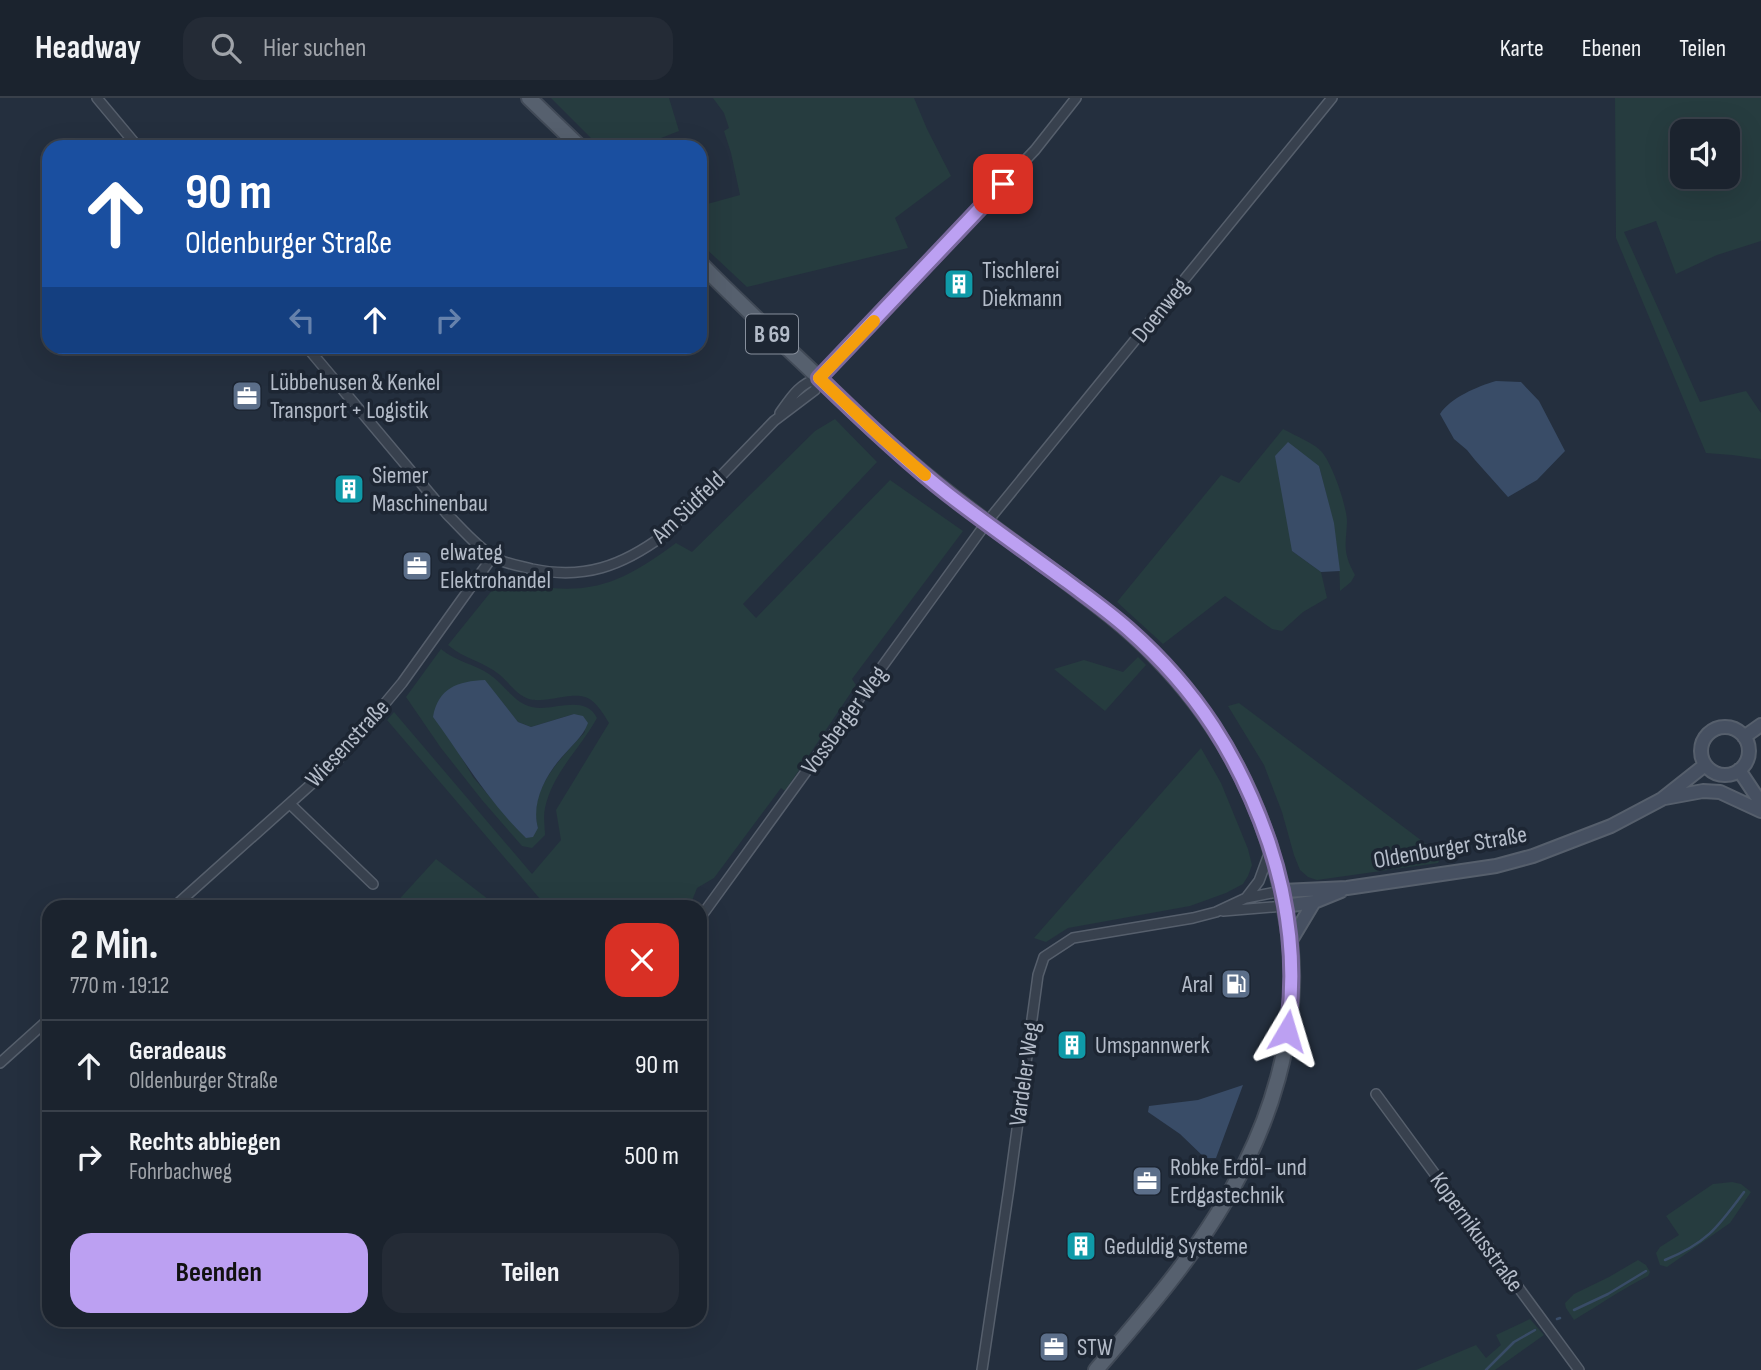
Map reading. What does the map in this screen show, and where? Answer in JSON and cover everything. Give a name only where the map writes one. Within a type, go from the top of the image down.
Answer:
[{"type":"main road","points":[[529,98],[573,140]]},
{"type":"main road","name":"B 69","points":[[707,270],[914,466],[1128,628],[1180,682],[1210,720],[1238,766],[1270,849],[1283,898],[1290,942],[1292,985],[1290,1015],[1269,1108],[1230,1194],[1203,1236],[1150,1307],[1096,1370]]},
{"type":"main road","points":[[1744,737],[1761,725]]},
{"type":"main road","points":[[1725,727],[1739,731],[1744,737],[1748,743],[1748,758],[1739,770],[1732,774],[1717,774],[1705,765],[1701,751],[1705,737],[1711,731],[1725,727]]},
{"type":"main road","name":"Oldenburger Straße","points":[[1283,898],[1496,866],[1533,856],[1611,826],[1662,799],[1705,765]]},
{"type":"main road","points":[[1739,770],[1761,803]]},
{"type":"main road","points":[[1662,799],[1703,791],[1720,792],[1761,811]]},
{"type":"main road","name":"Oldenburger Straße","points":[[1283,898],[1314,902],[1347,888]]},
{"type":"main road","points":[[1290,942],[1314,902]]},
{"type":"street","points":[[97,98],[132,140]]},
{"type":"street","name":"Am Südfeld","points":[[313,354],[447,514],[493,556],[549,572],[596,570],[628,558],[664,535],[775,421],[815,390],[819,378],[1035,150],[1076,98]]},
{"type":"street","name":"Doenweg","points":[[987,522],[1332,98]]},
{"type":"street","name":"Vossberger Weg","points":[[707,908],[987,522]]},
{"type":"street","name":"Wiesenstraße","points":[[182,900],[336,762],[378,713],[493,556]]},
{"type":"street","points":[[290,804],[373,884]]},
{"type":"street","points":[[1246,898],[1259,881],[1270,849]]},
{"type":"street","name":"Vardeler Weg","points":[[1216,912],[1246,898],[1283,898]]},
{"type":"street","name":"Vardeler Weg","points":[[982,1370],[1038,975],[1044,957],[1073,938],[1193,918],[1283,898]]},
{"type":"street","points":[[0,1063],[42,1025]]},
{"type":"street","name":"Kopernikusstraße","points":[[1376,1094],[1579,1370]]},
{"type":"green space","points":[[551,98],[669,98],[679,131],[656,140],[593,140]]},
{"type":"green space","points":[[713,98],[914,98],[951,176],[895,218],[908,248],[747,287],[707,250],[707,204],[740,195],[724,131],[729,128],[724,113]]},
{"type":"green space","points":[[1615,98],[1761,98],[1761,241],[1717,255],[1676,274],[1656,221],[1624,232],[1700,402],[1746,391],[1761,413],[1761,459],[1706,453],[1616,238]]},
{"type":"green space","points":[[835,419],[877,462],[743,604],[756,618],[890,480],[963,531],[852,679],[856,685],[785,791],[781,788],[714,878],[697,888],[692,900],[541,900],[387,720],[394,712],[532,874],[561,840],[556,810],[609,723],[597,705],[586,697],[531,700],[517,692],[494,670],[460,654],[448,645],[498,583],[570,589],[587,587],[618,579],[676,543],[692,552],[815,431]]},
{"type":"green space","points":[[1283,429],[1318,448],[1330,465],[1344,506],[1347,522],[1346,554],[1355,575],[1340,591],[1336,543],[1319,466],[1292,551],[1321,572],[1327,598],[1303,612],[1282,631],[1272,629],[1225,596],[1163,644],[1117,602],[1221,475],[1239,483]]},
{"type":"green space","points":[[441,649],[489,674],[526,705],[540,708],[576,705],[585,706],[592,711],[597,718],[554,783],[545,808],[545,835],[532,848],[522,846],[482,800],[441,748],[406,697]],"holes":[[[484,680],[518,722],[531,727],[574,714],[585,732],[557,764],[542,788],[537,801],[538,828],[518,830],[473,777],[456,748]]]},
{"type":"green space","points":[[1138,657],[1146,665],[1105,711],[1054,669],[1084,660],[1123,672]]},
{"type":"green space","points":[[1239,703],[1442,856],[1438,863],[1317,880],[1308,877],[1300,870],[1294,855],[1282,812],[1264,765],[1228,706]]},
{"type":"green space","points":[[1201,748],[1221,783],[1248,849],[1252,865],[1243,884],[1190,906],[1068,928],[1046,942],[1034,938]]},
{"type":"green space","points":[[436,859],[489,900],[398,900]]},
{"type":"green space","points":[[1713,1184],[1741,1184],[1751,1192],[1730,1223],[1667,1267],[1660,1265],[1656,1253],[1660,1247],[1679,1235],[1666,1216]]},
{"type":"green space","points":[[1638,1260],[1646,1265],[1650,1272],[1648,1276],[1574,1320],[1565,1303],[1574,1294]]},
{"type":"green space","points":[[1530,1319],[1544,1335],[1495,1370],[1416,1370],[1476,1345],[1486,1358],[1501,1345],[1496,1335]]},
{"type":"water","points":[[1496,381],[1521,382],[1539,401],[1565,451],[1537,480],[1508,497],[1454,439],[1440,414],[1457,398]]},
{"type":"water","points":[[1288,442],[1319,466],[1334,523],[1340,571],[1321,572],[1292,551],[1275,456]]},
{"type":"water","points":[[485,680],[518,722],[531,727],[574,714],[583,716],[588,723],[545,782],[536,809],[538,828],[533,837],[526,838],[500,810],[433,717],[439,699],[451,688],[466,682]]},
{"type":"water","points":[[1243,1085],[1216,1158],[1205,1158],[1180,1134],[1148,1112],[1149,1106],[1198,1100]]},
{"type":"waterway","points":[[1665,1260],[1702,1240],[1727,1215],[1744,1192]]},
{"type":"waterway","points":[[1574,1310],[1608,1294],[1646,1271]]},
{"type":"waterway","points":[[1486,1370],[1514,1342],[1535,1330]]},
{"type":"slow traffic","points":[[874,321],[819,378],[925,475]]},
{"type":"place","name":"Tischlerei Diekmann","points":[[959,284]]},
{"type":"place","name":"Lübbehusen & Kenkel Transport + Logistik","points":[[247,396]]},
{"type":"place","name":"Siemer Maschinenbau","points":[[349,489]]},
{"type":"place","name":"elwateg Elektrohandel","points":[[417,566]]},
{"type":"place","name":"Aral","points":[[1236,984]]},
{"type":"place","name":"Umspannwerk","points":[[1072,1045]]},
{"type":"place","name":"Robke Erdöl- und Erdgastechnik","points":[[1147,1181]]},
{"type":"place","name":"Geduldig Systeme","points":[[1081,1246]]},
{"type":"place","name":"STW","points":[[1054,1347]]},
{"type":"route","points":[[1003,184],[819,378],[914,466],[1128,628],[1180,682],[1204,712],[1238,766],[1257,810],[1277,871],[1290,942],[1292,985],[1287,1031]]}]
